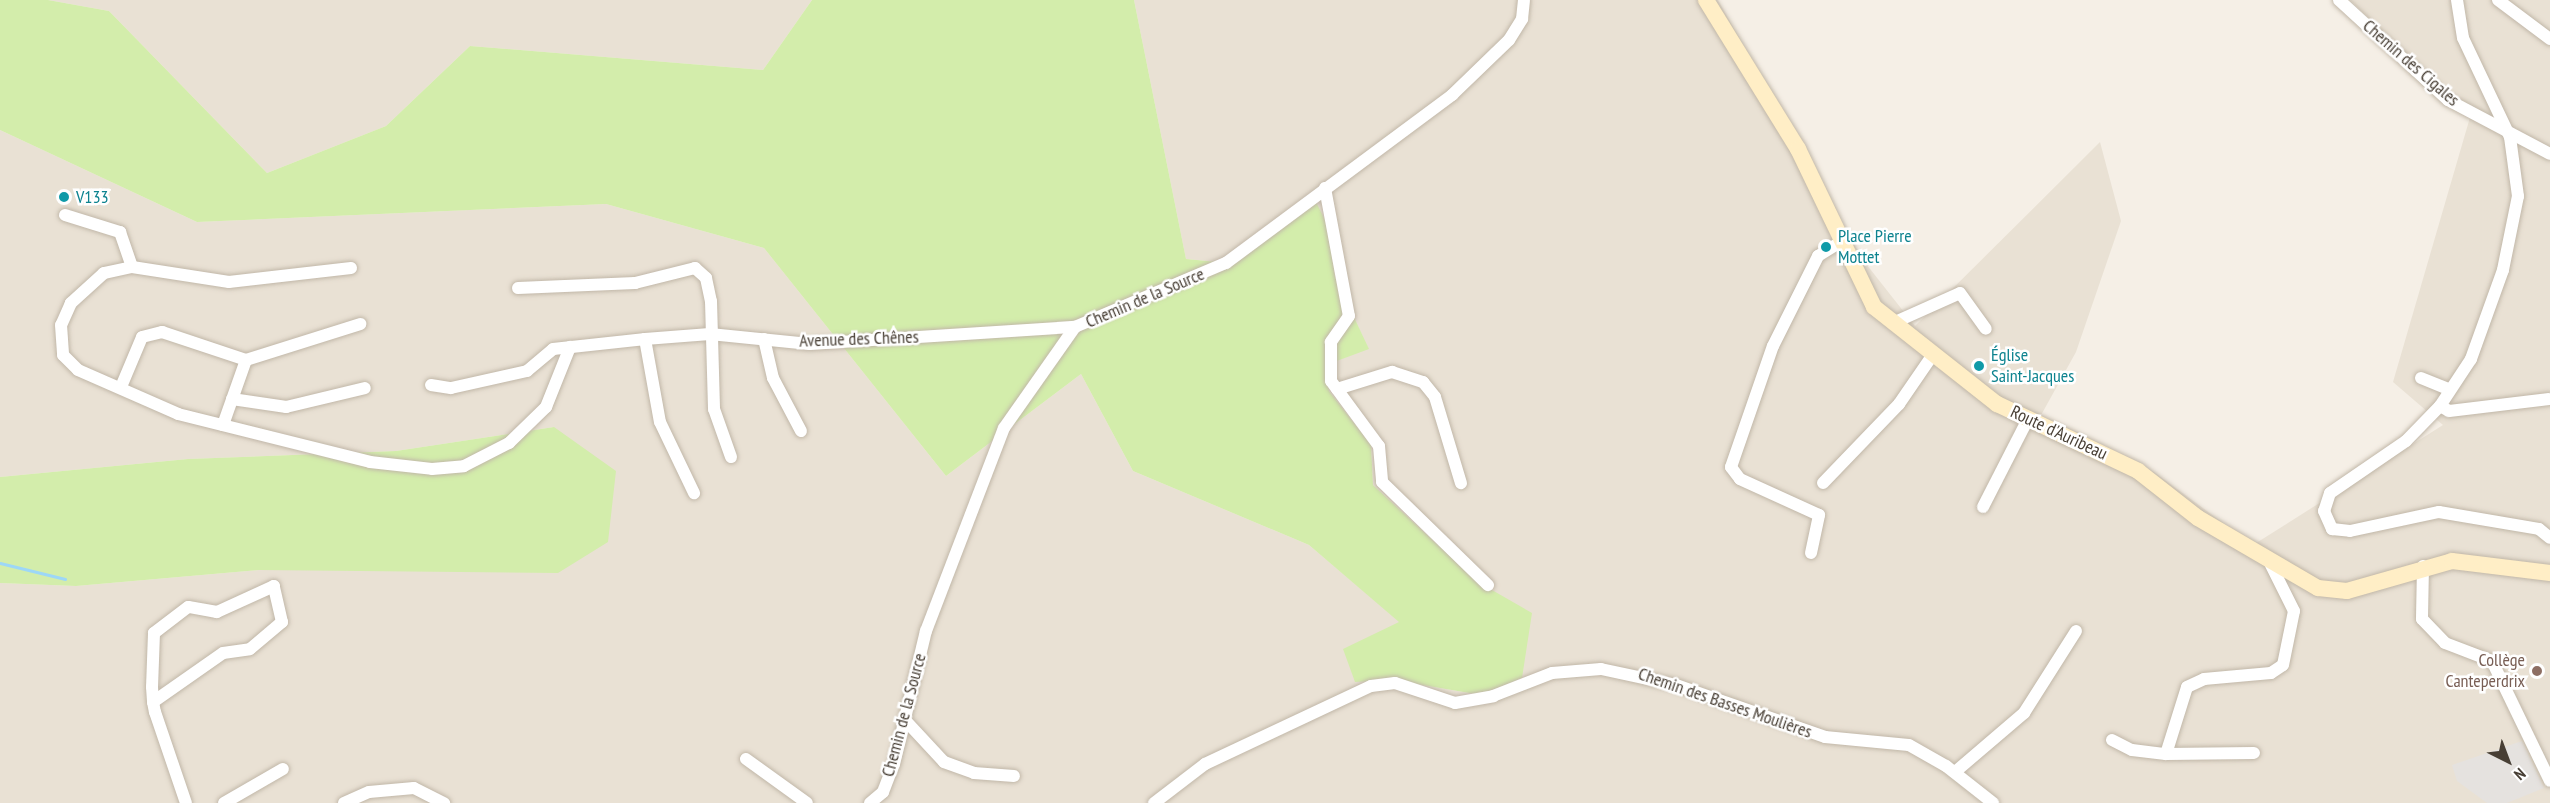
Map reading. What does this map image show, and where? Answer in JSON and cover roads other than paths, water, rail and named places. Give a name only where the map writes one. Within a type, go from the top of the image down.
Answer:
[{"type":"street","name":"Chemin de la Source","points":[[870,803],[883,792],[905,720],[926,631],[1004,428],[1076,327],[1226,263],[1477,71],[1509,40],[1522,19],[1524,0]]},
{"type":"street","name":"Route d'Auribeau","points":[[1706,0],[1798,148],[1840,242],[1874,307],[1932,356],[2027,421],[2138,471],[2198,518],[2318,588],[2347,591],[2423,566],[2452,561],[2550,573]]},
{"type":"street","name":"Chemin des Cigales","points":[[2339,0],[2448,100],[2510,136],[2550,154]]},
{"type":"street","points":[[2457,0],[2463,38],[2510,136],[2518,196],[2503,270],[2470,359],[2440,406],[2406,441],[2330,493],[2324,511],[2332,529],[2350,531],[2439,512],[2539,529],[2550,537]]},
{"type":"street","points":[[2498,0],[2550,39]]},
{"type":"street","points":[[1324,188],[1349,316],[1331,342],[1331,381],[1379,446],[1382,482],[1488,585]]},
{"type":"street","points":[[65,214],[120,232],[132,267]]},
{"type":"street","points":[[1811,553],[1819,515],[1740,480],[1731,467],[1773,346],[1818,256],[1840,242]]},
{"type":"street","points":[[351,268],[229,282],[132,267],[104,273],[84,286],[61,325],[63,355],[78,370],[178,414],[399,468],[464,466],[509,443],[546,407],[570,347]]},
{"type":"street","points":[[518,288],[635,283],[695,268],[706,278],[714,409],[731,457]]},
{"type":"street","points":[[1893,323],[1960,293],[1986,329]]},
{"type":"street","points":[[121,387],[139,331],[162,332],[246,360],[360,324]]},
{"type":"street","name":"Avenue des Chênes","points":[[431,385],[451,388],[527,371],[554,349],[645,339],[710,334],[810,344],[1076,327]]},
{"type":"street","points":[[645,339],[660,422],[694,493]]},
{"type":"street","points":[[764,339],[773,378],[801,431]]},
{"type":"street","points":[[1823,483],[1899,404],[1932,356]]},
{"type":"street","points":[[223,425],[246,360]]},
{"type":"street","points":[[1337,389],[1392,372],[1424,382],[1435,397],[1461,483]]},
{"type":"street","points":[[2421,378],[2450,390]]},
{"type":"street","points":[[232,399],[286,407],[364,388]]},
{"type":"street","points":[[2440,406],[2449,411],[2549,399]]},
{"type":"street","points":[[1983,507],[2027,421]]},
{"type":"street","points":[[2166,754],[2187,687],[2204,679],[2271,673],[2283,665],[2294,611],[2269,561]]},
{"type":"street","points":[[2423,566],[2422,619],[2445,643],[2492,661],[2550,781]]},
{"type":"street","points":[[153,702],[223,653],[250,649],[282,622],[274,586],[217,612],[188,607],[154,633],[153,702],[186,803]]},
{"type":"street","points":[[1955,772],[2024,713],[2076,631]]},
{"type":"street","name":"Chemin des Basses Moulières","points":[[1154,803],[1204,764],[1371,686],[1395,683],[1463,702],[1552,673],[1601,669],[1676,685],[1825,737],[1909,746],[1955,772],[1993,803]]},
{"type":"street","points":[[905,720],[944,762],[974,773],[1014,776]]},
{"type":"street","points":[[2112,740],[2132,750],[2166,754],[2254,753]]},
{"type":"street","points":[[746,759],[807,803]]},
{"type":"street","points":[[224,803],[283,769]]},
{"type":"street","points":[[344,803],[369,792],[414,788],[444,803]]},
{"type":"waterway","points":[[0,563],[65,579]]},
{"type":"place","name":"V133","points":[[64,197]]},
{"type":"place","name":"Place Pierre Mottet","points":[[1826,247]]},
{"type":"place","name":"Église Saint-Jacques","points":[[1979,366]]},
{"type":"place","name":"Collège Canteperdrix","points":[[2537,671]]}]
